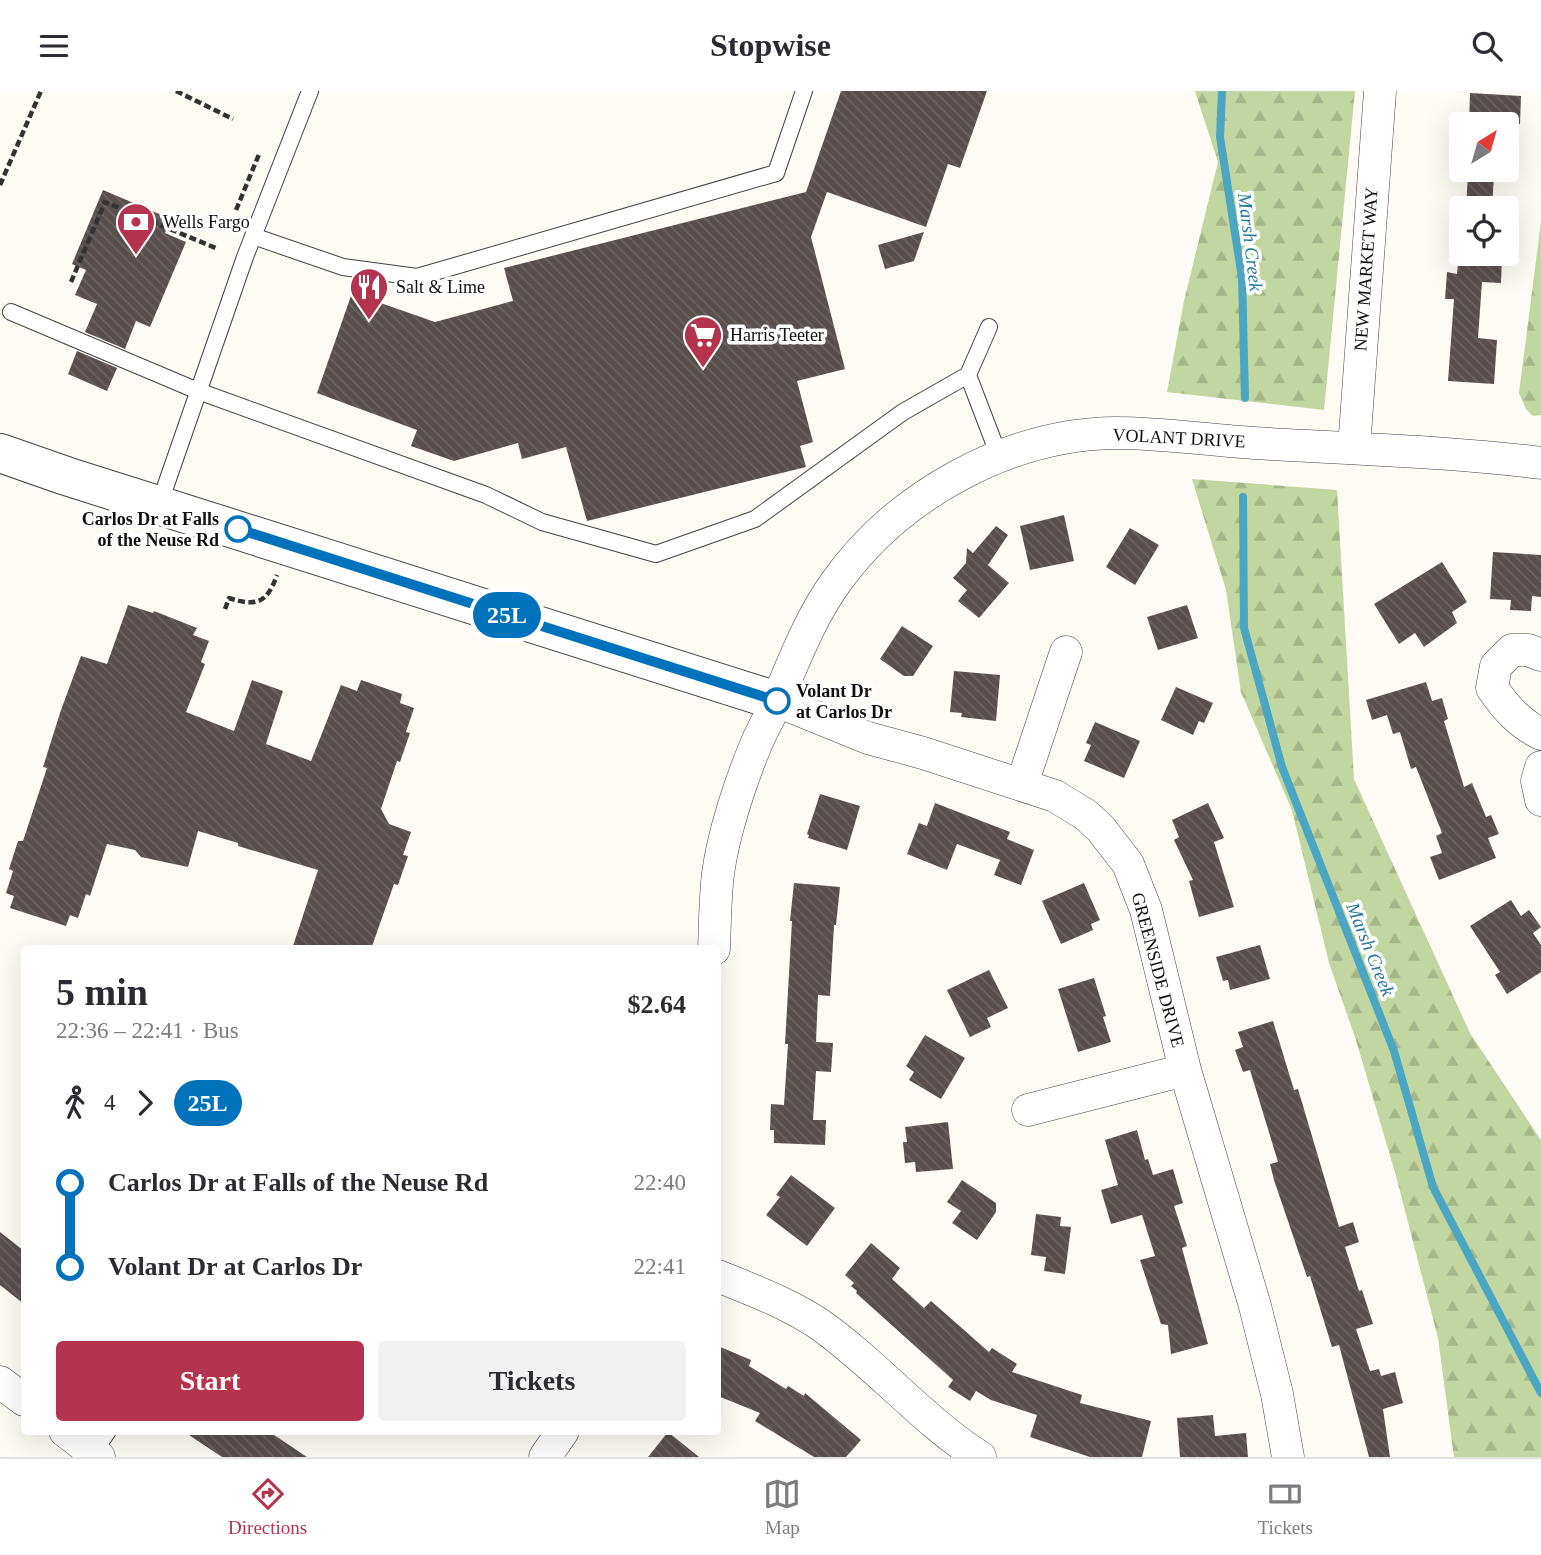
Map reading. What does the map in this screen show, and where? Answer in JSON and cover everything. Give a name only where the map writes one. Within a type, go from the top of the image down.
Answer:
[{"type":"street","name":"NEW MARKET WAY","points":[[1354,448],[1380,91]]},
{"type":"street","name":"VOLANT DRIVE","points":[[714,945],[718,871],[735,805],[755,747],[794,657],[819,608],[860,552],[911,506],[942,486],[999,457],[1040,443],[1115,433],[1541,463]]},
{"type":"street","points":[[0,453],[777,701]]},
{"type":"street","points":[[1541,655],[1528,650],[1512,650],[1496,666],[1492,688],[1505,708],[1527,727],[1541,734]]},
{"type":"street","points":[[1022,784],[1066,652]]},
{"type":"street","name":"GREENSIDE DRIVE","points":[[777,701],[869,738],[1055,796],[1086,815],[1101,829],[1128,865],[1146,910],[1185,1070],[1255,1306],[1277,1394],[1288,1457]]},
{"type":"street","points":[[1541,767],[1537,781],[1541,800]]},
{"type":"street","points":[[1028,1110],[1185,1070]]},
{"type":"street","points":[[721,1277],[768,1296],[817,1323],[850,1348],[945,1431],[980,1457]]},
{"type":"street","points":[[0,1381],[21,1398]]},
{"type":"street","points":[[74,1435],[100,1447]]},
{"type":"street","points":[[544,1457],[561,1435]]},
{"type":"lane","points":[[159,505],[253,236],[310,91]]},
{"type":"lane","points":[[253,236],[343,267],[417,277],[776,173],[804,91]]},
{"type":"lane","points":[[11,312],[198,391],[486,495],[542,522],[656,554],[755,519],[903,412],[968,376],[989,327]]},
{"type":"lane","points":[[968,376],[999,457]]},
{"type":"path","points":[[0,185],[41,91]]},
{"type":"path","points":[[176,91],[233,119]]},
{"type":"path","points":[[71,282],[106,202],[218,249]]},
{"type":"path","points":[[225,609],[229,599],[249,605],[255,604],[273,587],[277,575]]},
{"type":"green space","points":[[1195,91],[1355,91],[1324,410],[1167,392],[1184,301],[1218,162]]},
{"type":"green space","points":[[1541,222],[1541,415],[1533,416],[1526,409],[1519,393]]},
{"type":"green space","points":[[1192,479],[1337,490],[1354,779],[1470,1033],[1541,1140],[1541,1457],[1454,1457],[1438,1338],[1396,1176],[1356,1040],[1329,963],[1292,810],[1241,692],[1226,590]]},
{"type":"building","points":[[841,91],[987,91],[960,168],[948,164],[926,227],[827,192],[811,237],[845,369],[797,381],[813,442],[800,446],[806,467],[587,521],[566,447],[522,459],[518,443],[454,461],[411,446],[417,430],[317,393],[352,293],[435,322],[513,301],[504,268],[806,192]]},
{"type":"building","points":[[1470,93],[1521,96],[1520,124],[1519,112],[1469,112]]},
{"type":"building","points":[[1467,182],[1494,182],[1493,196],[1467,196]]},
{"type":"building","name":"Wells Fargo","points":[[103,190],[171,219],[165,233],[186,242],[150,327],[136,321],[125,349],[85,332],[97,304],[75,295],[86,270],[72,264]]},
{"type":"building","points":[[924,232],[914,261],[885,269],[878,245]]},
{"type":"building","points":[[1458,266],[1502,266],[1501,283],[1482,282],[1478,338],[1497,340],[1494,384],[1448,381],[1454,299],[1445,299],[1447,272],[1457,274]]},
{"type":"building","points":[[77,351],[117,368],[107,391],[68,374]]},
{"type":"building","points":[[1064,515],[1074,561],[1030,570],[1020,526]]},
{"type":"building","points":[[996,526],[1008,535],[988,565],[1009,583],[979,618],[958,601],[967,590],[953,578],[966,563],[967,548],[973,553]]},
{"type":"building","points":[[1130,528],[1159,545],[1135,585],[1106,567]]},
{"type":"building","points":[[1493,552],[1541,555],[1541,597],[1532,596],[1531,611],[1510,610],[1511,600],[1490,599]]},
{"type":"building","points":[[1442,562],[1467,602],[1452,612],[1457,623],[1424,647],[1415,633],[1399,644],[1374,604]]},
{"type":"building","points":[[128,605],[153,613],[154,611],[197,628],[193,635],[209,641],[201,662],[205,664],[186,712],[234,731],[252,680],[283,691],[266,744],[311,761],[341,685],[357,691],[361,680],[402,694],[400,703],[414,708],[406,732],[410,733],[400,762],[397,761],[381,809],[389,824],[411,832],[403,855],[408,856],[398,885],[394,884],[372,945],[293,945],[318,870],[198,831],[188,867],[141,857],[135,850],[107,844],[90,896],[86,894],[78,918],[70,915],[66,926],[10,908],[14,896],[6,893],[13,871],[9,869],[18,841],[23,841],[47,768],[43,767],[81,656],[107,664]]},
{"type":"building","points":[[1187,605],[1198,638],[1158,650],[1147,617]]},
{"type":"building","points":[[902,626],[933,646],[913,676],[904,676],[880,659]]},
{"type":"building","points":[[954,671],[1000,675],[996,721],[961,717],[962,713],[950,712]]},
{"type":"building","points":[[1426,682],[1432,701],[1442,698],[1448,719],[1444,721],[1464,787],[1472,783],[1486,817],[1491,815],[1499,834],[1488,838],[1496,858],[1439,880],[1430,857],[1442,853],[1436,836],[1442,833],[1416,767],[1411,769],[1400,732],[1393,734],[1387,715],[1372,720],[1366,700]]},
{"type":"building","points":[[1176,687],[1213,703],[1204,723],[1199,721],[1193,735],[1161,720]]},
{"type":"building","points":[[1095,722],[1140,741],[1124,778],[1084,761],[1091,745],[1086,743]]},
{"type":"building","points":[[820,794],[860,806],[847,850],[808,838]]},
{"type":"building","points":[[935,803],[1010,832],[1007,839],[1034,850],[1021,885],[994,875],[1000,860],[957,844],[947,870],[907,854],[919,823],[927,826]]},
{"type":"building","points":[[1208,803],[1224,838],[1214,842],[1234,907],[1199,917],[1189,881],[1193,880],[1174,840],[1179,837],[1172,820]]},
{"type":"building","points":[[794,883],[840,887],[834,925],[830,996],[818,995],[816,1042],[833,1043],[831,1072],[816,1071],[813,1120],[826,1120],[825,1145],[774,1143],[774,1130],[770,1130],[771,1104],[784,1105],[790,921]]},
{"type":"building","points":[[1084,883],[1100,920],[1091,924],[1093,930],[1061,944],[1042,901]]},
{"type":"building","points":[[1511,900],[1521,916],[1529,910],[1541,927],[1533,933],[1541,945],[1541,972],[1507,994],[1495,975],[1500,972],[1470,926]]},
{"type":"building","points":[[1260,945],[1270,979],[1230,990],[1228,980],[1223,981],[1216,957]]},
{"type":"building","points":[[989,970],[1008,1008],[987,1018],[991,1027],[970,1037],[947,990]]},
{"type":"building","points":[[1094,978],[1111,1042],[1078,1052],[1058,989]]},
{"type":"building","points":[[1273,1021],[1294,1090],[1298,1089],[1339,1227],[1353,1222],[1359,1242],[1345,1247],[1373,1324],[1356,1329],[1370,1371],[1379,1369],[1381,1376],[1395,1372],[1403,1403],[1383,1409],[1390,1457],[1369,1457],[1339,1345],[1332,1347],[1310,1276],[1307,1277],[1274,1180],[1270,1164],[1278,1162],[1250,1070],[1243,1072],[1235,1050],[1243,1047],[1238,1032]]},
{"type":"building","points":[[925,1035],[965,1058],[941,1099],[909,1080],[914,1072],[906,1066]]},
{"type":"building","points":[[948,1122],[953,1169],[916,1172],[915,1162],[905,1163],[905,1127]]},
{"type":"building","points":[[1137,1130],[1145,1160],[1148,1159],[1153,1175],[1173,1169],[1183,1203],[1174,1206],[1187,1246],[1182,1248],[1208,1344],[1171,1354],[1168,1325],[1161,1324],[1140,1260],[1155,1256],[1142,1215],[1111,1224],[1101,1190],[1118,1185],[1105,1140]]},
{"type":"building","points":[[791,1175],[835,1208],[807,1246],[766,1215],[780,1197],[776,1195]]},
{"type":"building","points":[[962,1180],[996,1203],[996,1212],[977,1240],[952,1223],[961,1211],[947,1202]]},
{"type":"building","points":[[1036,1214],[1061,1217],[1060,1226],[1071,1227],[1065,1274],[1044,1271],[1046,1257],[1031,1255]]},
{"type":"building","points":[[0,1232],[21,1249],[21,1302],[0,1285]]},
{"type":"building","points":[[871,1243],[900,1268],[892,1279],[924,1308],[931,1301],[989,1352],[992,1348],[1017,1364],[1012,1372],[1082,1395],[1080,1403],[1151,1421],[1142,1457],[1090,1457],[1030,1437],[1037,1415],[991,1400],[976,1391],[970,1401],[948,1387],[953,1380],[856,1293],[851,1286],[854,1283],[845,1275]]},
{"type":"building","points":[[721,1347],[751,1360],[749,1366],[786,1389],[788,1386],[804,1396],[805,1393],[861,1440],[846,1457],[814,1457],[755,1421],[760,1413],[721,1397]]},
{"type":"building","points":[[1213,1415],[1215,1436],[1246,1433],[1248,1457],[1180,1457],[1177,1418]]},
{"type":"building","points":[[189,1435],[274,1435],[307,1457],[222,1457]]},
{"type":"building","points":[[666,1435],[672,1435],[699,1457],[648,1457]]},
{"type":"waterway","name":"Marsh Creek","points":[[1222,91],[1220,137],[1242,278],[1245,398]]},
{"type":"waterway","name":"Marsh Creek","points":[[1243,497],[1244,628],[1282,767],[1394,1051],[1433,1187],[1541,1393]]},
{"type":"bus line","name":"25L","points":[[238,529],[777,701]]},
{"type":"place","name":"Wells Fargo","points":[[136,256]]},
{"type":"place","name":"Salt & Lime","points":[[369,321]]},
{"type":"place","name":"Harris Teeter","points":[[703,369]]},
{"type":"place","name":"Carlos Dr at Falls of the Neuse Rd","points":[[238,529]]},
{"type":"place","name":"Volant Dr at Carlos Dr","points":[[777,701]]}]
